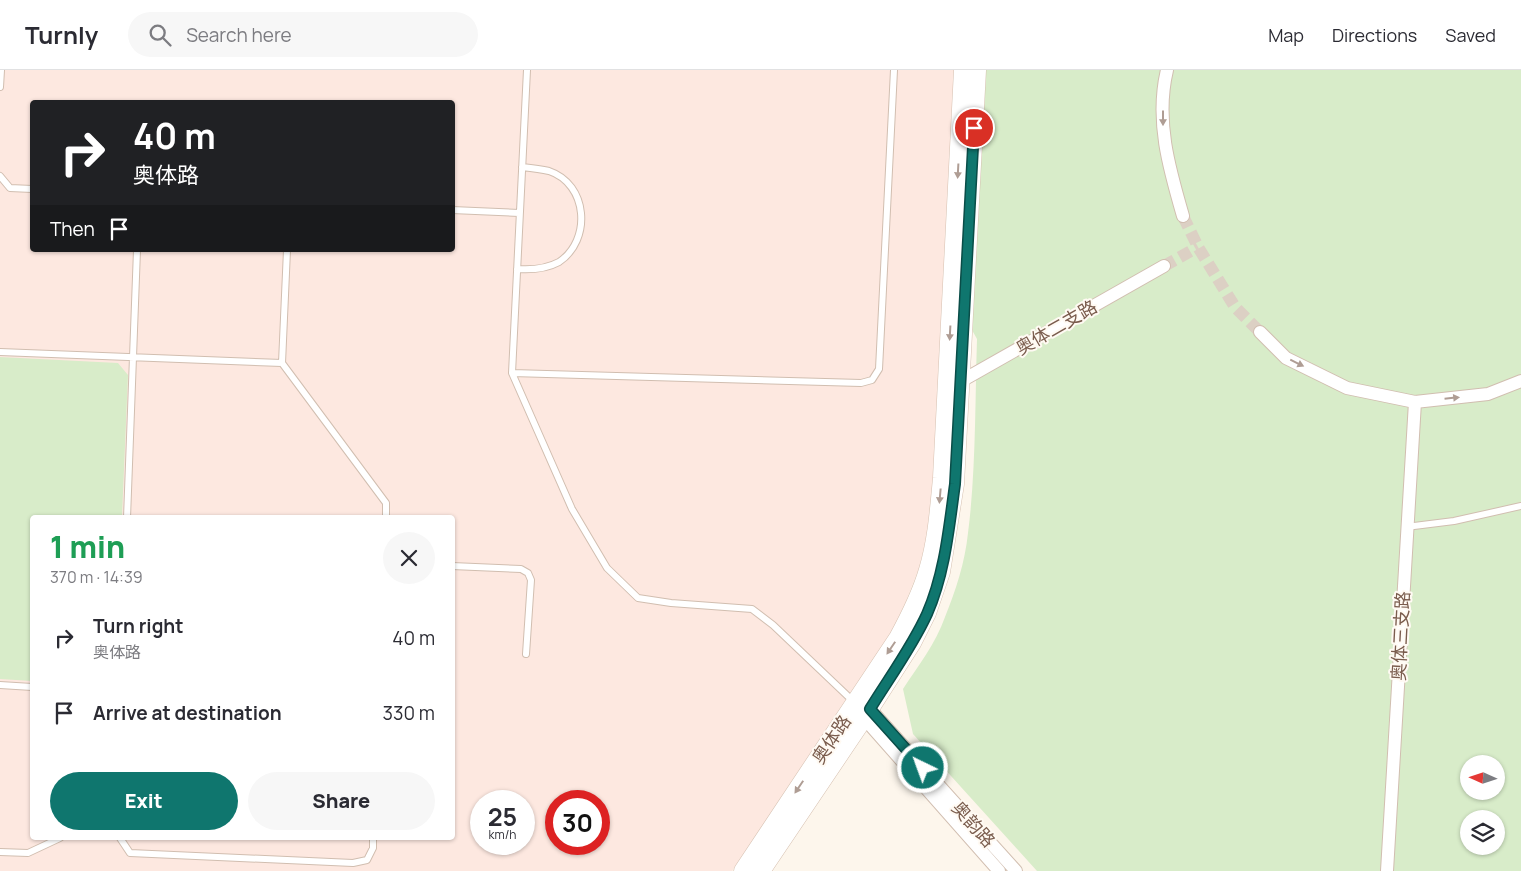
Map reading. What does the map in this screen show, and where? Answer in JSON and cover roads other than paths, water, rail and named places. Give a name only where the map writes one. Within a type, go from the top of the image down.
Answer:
[{"type":"main road","name":"奥体路","points":[[743,871],[912,643],[927,613],[941,572],[955,484],[954,385],[963,70]]},
{"type":"main road","name":"奥体路","points":[[954,385],[977,70]]},
{"type":"main road","name":"奥体路","points":[[761,871],[863,710]]},
{"type":"street","points":[[1168,70],[1162,120],[1166,155],[1183,216]]},
{"type":"street","name":"奥体二支路","points":[[954,385],[1164,266]]},
{"type":"street","points":[[1260,332],[1286,358],[1347,388],[1415,402],[1488,394],[1521,381]]},
{"type":"street","name":"奥体三支路","points":[[1387,871],[1406,527],[1415,402]]},
{"type":"street","name":"奥韵路","points":[[863,710],[999,871]]},
{"type":"street","name":"奥韵路","points":[[863,710],[1016,871]]},
{"type":"lane","points":[[0,87],[1,70]]},
{"type":"lane","points":[[527,70],[512,373],[572,508],[607,568],[638,598],[752,609],[773,625],[863,710]]},
{"type":"lane","points":[[512,373],[861,383],[872,380],[879,369],[894,70]]},
{"type":"lane","points":[[517,269],[543,268],[558,262],[570,252],[579,238],[582,222],[581,206],[575,192],[564,180],[550,172],[522,168]]},
{"type":"lane","points":[[0,176],[10,188],[30,189]]},
{"type":"lane","points":[[455,210],[519,213]]},
{"type":"lane","points":[[127,515],[137,252]]},
{"type":"lane","points":[[287,252],[282,363],[386,503],[386,515]]},
{"type":"lane","points":[[0,352],[282,363]]},
{"type":"lane","points":[[1406,527],[1454,521],[1521,506]]},
{"type":"lane","points":[[455,566],[521,569],[528,572],[531,580],[526,654]]},
{"type":"lane","points":[[0,685],[30,687]]},
{"type":"lane","points":[[0,852],[28,853],[56,840]]},
{"type":"lane","points":[[121,840],[130,853],[353,863],[367,860],[373,848],[373,840]]},
{"type":"tunnel","points":[[1183,216],[1198,247],[1235,307],[1260,332]]},
{"type":"tunnel","points":[[1164,266],[1198,247]]}]
